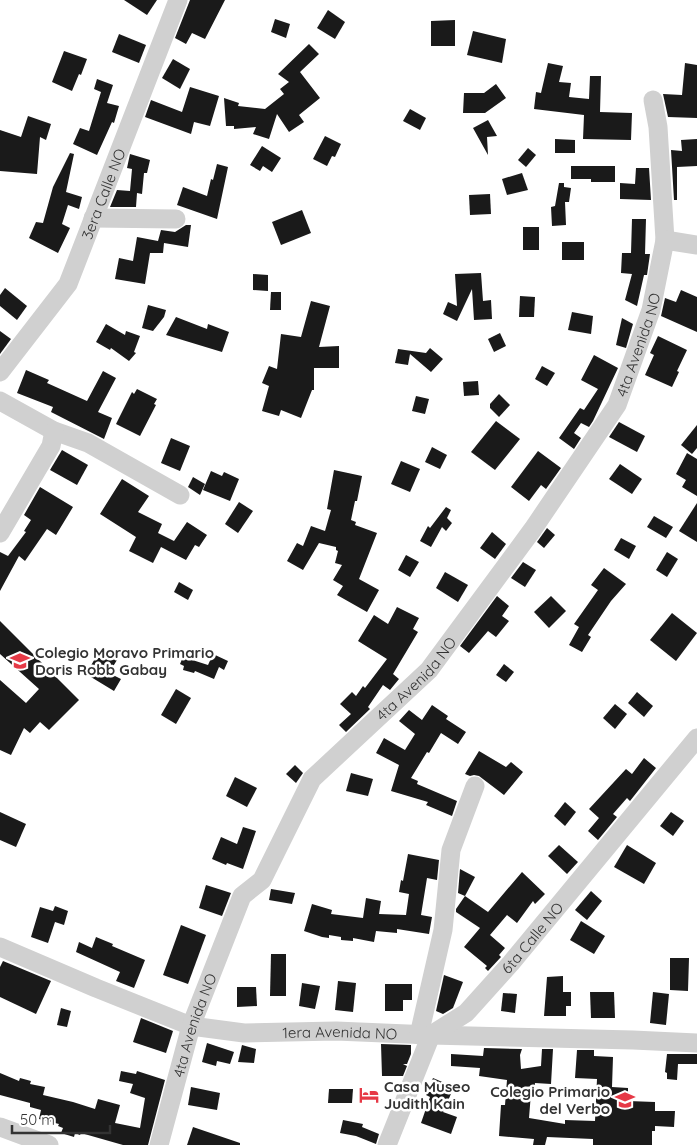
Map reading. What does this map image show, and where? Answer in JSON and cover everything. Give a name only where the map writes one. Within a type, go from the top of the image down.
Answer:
[{"type":"street","name":"3era Calle NO","points":[[0,372],[68,284],[178,0]]},
{"type":"street","name":"4ta Avenida NO","points":[[159,1145],[191,1026],[242,896],[262,880],[312,779],[429,670],[533,529],[617,405],[651,310],[665,240],[658,127],[653,100]]},
{"type":"street","points":[[93,218],[176,219]]},
{"type":"street","points":[[665,240],[697,245]]},
{"type":"street","points":[[0,401],[54,431],[88,443],[180,495]]},
{"type":"street","points":[[0,533],[51,446],[54,431]]},
{"type":"street","name":"6ta Calle NO","points":[[425,1035],[466,1013],[511,963],[697,738]]},
{"type":"street","points":[[387,1145],[425,1035],[443,930],[451,850],[475,786]]},
{"type":"street","name":"1era Avenida NO","points":[[0,947],[191,1026],[244,1033],[336,1031],[697,1043]]},
{"type":"street","points":[[0,1127],[49,1145]]},
{"type":"building","points":[[124,0],[157,0],[147,15]]},
{"type":"building","points":[[190,0],[225,0],[205,39],[192,33],[186,44],[175,38]]},
{"type":"building","points":[[328,10],[345,22],[335,39],[317,28]]},
{"type":"building","points":[[275,19],[290,24],[286,38],[271,32]]},
{"type":"building","points":[[455,20],[455,46],[431,46],[431,21]]},
{"type":"building","points":[[473,31],[506,39],[502,63],[467,55]]},
{"type":"building","points":[[119,34],[146,45],[139,63],[112,52]]},
{"type":"building","points":[[309,44],[319,54],[300,72],[320,98],[299,115],[304,122],[289,132],[277,114],[269,139],[253,134],[256,127],[234,129],[234,126],[226,126],[224,98],[239,103],[238,106],[265,109],[284,94],[280,89],[289,82],[278,74]]},
{"type":"building","points":[[64,51],[87,59],[72,91],[52,82]]},
{"type":"building","points":[[173,59],[190,69],[180,89],[162,78]]},
{"type":"building","points":[[548,63],[563,66],[559,82],[571,83],[569,97],[589,99],[590,76],[601,76],[600,112],[632,113],[631,140],[583,139],[584,115],[534,109],[536,92],[541,93]]},
{"type":"building","points":[[685,63],[697,65],[697,118],[668,117],[663,94],[682,95]]},
{"type":"building","points":[[97,79],[113,85],[107,103],[119,106],[114,123],[112,122],[97,155],[73,144],[80,128],[89,131],[101,92],[94,89]]},
{"type":"building","points":[[496,84],[506,98],[485,113],[463,113],[464,93],[484,93]]},
{"type":"building","points":[[190,87],[219,96],[210,126],[194,122],[191,134],[145,117],[151,100],[182,112]]},
{"type":"building","points":[[410,109],[426,118],[420,130],[403,121]]},
{"type":"building","points":[[28,116],[51,124],[46,140],[40,137],[37,174],[0,171],[0,130],[21,137]]},
{"type":"building","points":[[488,120],[497,136],[487,137],[488,155],[473,128]]},
{"type":"building","points":[[325,136],[341,144],[335,157],[332,156],[327,166],[313,159]]},
{"type":"building","points":[[555,139],[575,140],[575,153],[555,153]]},
{"type":"building","points":[[697,139],[697,166],[677,167],[677,200],[674,200],[671,150],[682,151],[681,140]]},
{"type":"building","points":[[262,146],[281,158],[272,172],[263,166],[260,171],[250,165]]},
{"type":"building","points":[[528,148],[536,155],[526,167],[518,160]]},
{"type":"building","points":[[70,153],[74,154],[66,192],[82,197],[79,209],[68,205],[62,224],[70,228],[58,253],[29,238],[36,222],[43,223],[53,187]]},
{"type":"building","points":[[130,154],[150,160],[147,173],[144,173],[142,194],[137,193],[136,207],[110,207],[117,190],[130,191],[132,169],[127,168]]},
{"type":"building","points":[[217,164],[228,167],[217,219],[177,205],[183,187],[207,196]]},
{"type":"building","points":[[571,166],[615,166],[615,182],[591,182],[591,179],[571,179]]},
{"type":"building","points":[[636,168],[649,168],[651,200],[620,199],[620,183],[635,184]]},
{"type":"building","points":[[522,173],[528,190],[507,195],[502,179]]},
{"type":"building","points":[[559,183],[564,183],[564,187],[571,188],[569,202],[565,202],[566,225],[552,226],[551,207],[555,206]]},
{"type":"building","points":[[490,194],[491,214],[470,215],[469,195]]},
{"type":"building","points":[[302,210],[311,233],[281,245],[272,222]]},
{"type":"building","points":[[632,219],[646,219],[645,254],[650,254],[647,275],[644,275],[637,306],[625,300],[632,274],[621,273],[622,253],[631,253]]},
{"type":"building","points":[[186,225],[191,225],[188,247],[164,243],[163,253],[150,253],[145,284],[115,279],[119,258],[133,261],[137,237],[158,241],[161,230],[175,232]]},
{"type":"building","points":[[523,227],[539,227],[539,250],[523,250]]},
{"type":"building","points":[[562,242],[584,242],[584,260],[562,260]]},
{"type":"building","points":[[481,273],[483,301],[491,300],[492,319],[474,320],[472,289],[457,321],[443,314],[448,302],[457,306],[455,274]]},
{"type":"building","points":[[253,274],[268,275],[268,291],[253,290]]},
{"type":"building","points":[[5,288],[27,306],[17,320],[0,306],[0,295]]},
{"type":"building","points":[[681,290],[697,297],[697,332],[661,316],[665,298],[676,302]]},
{"type":"building","points":[[271,292],[281,292],[281,310],[270,310]]},
{"type":"building","points":[[520,296],[535,297],[534,317],[519,317]]},
{"type":"building","points":[[311,301],[330,306],[319,347],[339,346],[339,368],[314,368],[314,390],[312,390],[301,418],[281,410],[279,416],[262,411],[269,386],[262,383],[269,366],[277,369],[281,334],[301,337]]},
{"type":"building","points":[[148,305],[166,310],[164,317],[153,331],[142,328]]},
{"type":"building","points":[[572,312],[593,316],[591,334],[568,330]]},
{"type":"building","points":[[176,317],[207,329],[208,324],[229,332],[222,352],[166,335]]},
{"type":"building","points":[[622,318],[633,324],[626,348],[616,345]]},
{"type":"building","points":[[106,324],[125,335],[126,331],[140,336],[134,352],[136,353],[129,361],[111,348],[110,350],[96,342]]},
{"type":"building","points":[[0,331],[11,339],[0,354]]},
{"type":"building","points":[[500,333],[506,346],[494,352],[488,339]]},
{"type":"building","points":[[658,336],[687,350],[672,387],[645,375],[654,355],[650,353]]},
{"type":"building","points":[[430,348],[443,359],[431,372],[410,354],[408,365],[395,363],[398,349],[426,353]]},
{"type":"building","points":[[594,355],[618,368],[589,427],[581,423],[574,433],[581,438],[574,449],[559,438],[580,408],[584,410],[598,389],[581,380]]},
{"type":"building","points":[[542,366],[555,373],[547,386],[535,379]]},
{"type":"building","points":[[26,370],[49,380],[47,383],[87,401],[103,371],[116,378],[98,412],[112,418],[104,439],[51,412],[53,407],[17,393]]},
{"type":"building","points":[[478,381],[479,395],[464,396],[463,382]]},
{"type":"building","points":[[137,389],[157,399],[154,404],[156,405],[140,436],[116,424],[132,392],[134,394]]},
{"type":"building","points":[[499,394],[510,405],[499,417],[490,408],[490,404]]},
{"type":"building","points":[[416,396],[429,399],[425,414],[412,411]]},
{"type":"building","points":[[496,421],[520,439],[495,470],[471,452]]},
{"type":"building","points":[[619,422],[645,436],[637,452],[609,437]]},
{"type":"building","points":[[697,425],[697,448],[692,454],[681,445]]},
{"type":"building","points":[[171,438],[190,446],[180,471],[161,463]]},
{"type":"building","points":[[432,447],[447,455],[440,469],[425,462]]},
{"type":"building","points":[[62,450],[88,465],[77,485],[50,470]]},
{"type":"building","points":[[538,451],[561,468],[546,489],[541,485],[529,501],[511,487]]},
{"type":"building","points":[[687,453],[697,459],[697,496],[682,487],[686,480],[676,474]]},
{"type":"building","points":[[401,461],[420,469],[410,492],[391,484]]},
{"type":"building","points":[[620,464],[642,479],[632,494],[609,479]]},
{"type":"building","points":[[334,470],[362,476],[351,520],[356,522],[355,525],[377,533],[359,579],[379,590],[367,612],[337,595],[343,586],[333,580],[342,565],[335,563],[338,551],[336,547],[319,543],[303,570],[287,561],[297,543],[303,546],[311,526],[325,531],[331,510],[327,509]]},
{"type":"building","points":[[211,471],[222,476],[224,472],[239,479],[230,501],[203,490]]},
{"type":"building","points":[[193,477],[205,484],[200,495],[188,487]]},
{"type":"building","points":[[122,479],[149,496],[138,512],[162,524],[158,533],[174,541],[187,522],[207,535],[199,547],[195,545],[186,560],[161,547],[153,563],[129,551],[136,537],[100,514]]},
{"type":"building","points":[[40,487],[73,507],[56,535],[47,529],[25,561],[19,556],[0,591],[0,552],[8,556],[26,532],[24,531],[31,520],[24,515]]},
{"type":"building","points":[[239,502],[253,511],[238,533],[225,524]]},
{"type":"building","points":[[697,503],[697,542],[679,531]]},
{"type":"building","points":[[446,507],[451,510],[447,518],[452,523],[446,531],[442,527],[431,547],[420,541],[428,526],[430,528]]},
{"type":"building","points":[[654,516],[673,527],[666,538],[647,527]]},
{"type":"building","points":[[547,528],[555,535],[544,548],[537,542]]},
{"type":"building","points":[[492,532],[506,544],[495,559],[480,548]]},
{"type":"building","points":[[621,538],[636,546],[629,559],[614,550]]},
{"type":"building","points":[[667,552],[678,559],[667,577],[656,570]]},
{"type":"building","points":[[406,555],[419,562],[410,577],[398,570]]},
{"type":"building","points":[[523,562],[536,570],[525,587],[511,578]]},
{"type":"building","points":[[604,568],[626,584],[611,601],[588,635],[591,637],[582,652],[569,645],[579,627],[574,624],[598,590],[591,585]]},
{"type":"building","points":[[445,572],[468,585],[458,602],[436,588]]},
{"type":"building","points":[[179,582],[193,590],[188,600],[174,592]]},
{"type":"building","points":[[497,596],[509,606],[502,616],[509,621],[496,637],[488,631],[469,653],[460,646]]},
{"type":"building","points":[[551,596],[566,611],[549,628],[534,612]]},
{"type":"building","points":[[397,607],[419,618],[413,629],[418,632],[393,674],[399,679],[390,690],[383,685],[368,707],[370,709],[346,732],[339,725],[351,714],[340,704],[352,692],[356,696],[363,686],[365,688],[387,659],[358,641],[374,615],[388,624]]},
{"type":"building","points":[[672,613],[697,633],[676,661],[650,640]]},
{"type":"building","name":"Colegio Moravo Primario Doris Robb Gabay","points":[[0,621],[79,700],[49,730],[40,722],[30,733],[24,728],[11,755],[0,750],[0,680],[26,703],[39,689],[0,654]]},
{"type":"building","points":[[100,650],[117,660],[109,673],[121,679],[114,691],[86,674]]},
{"type":"building","points":[[213,654],[228,661],[224,670],[219,667],[214,679],[195,671],[194,673],[183,670],[184,666],[180,664],[183,657],[208,665]]},
{"type":"building","points":[[504,664],[514,672],[506,682],[496,675]]},
{"type":"building","points":[[176,689],[191,698],[176,724],[161,715]]},
{"type":"building","points":[[637,692],[653,706],[644,717],[628,703]]},
{"type":"building","points":[[615,704],[627,714],[615,729],[603,718]]},
{"type":"building","points":[[432,705],[448,716],[446,719],[466,732],[458,744],[441,733],[411,778],[418,781],[417,784],[457,801],[452,816],[426,805],[428,802],[391,791],[399,765],[376,753],[384,738],[405,750],[415,734],[399,721],[409,710],[422,720]]},
{"type":"building","points":[[479,751],[506,767],[511,762],[523,772],[504,795],[479,776],[465,774]]},
{"type":"building","points":[[644,758],[656,768],[630,801],[627,798],[613,814],[617,817],[598,840],[588,831],[599,818],[589,809],[626,769],[632,774]]},
{"type":"building","points":[[295,765],[303,773],[296,783],[286,774]]},
{"type":"building","points":[[351,773],[373,779],[368,796],[346,791]]},
{"type":"building","points":[[235,777],[257,788],[247,807],[226,796]]},
{"type":"building","points":[[565,802],[576,812],[565,826],[554,816]]},
{"type":"building","points":[[0,812],[26,824],[16,847],[0,840]]},
{"type":"building","points":[[671,812],[684,821],[673,836],[660,826]]},
{"type":"building","points":[[243,827],[256,831],[243,869],[212,859],[221,837],[237,844]]},
{"type":"building","points":[[559,845],[578,862],[567,874],[548,856]]},
{"type":"building","points":[[627,845],[656,863],[644,884],[614,867]]},
{"type":"building","points":[[408,854],[439,860],[437,880],[427,878],[421,915],[432,917],[429,934],[397,929],[397,933],[376,931],[374,942],[353,938],[353,941],[341,940],[341,937],[329,935],[329,938],[322,937],[304,931],[312,904],[332,910],[331,914],[363,918],[366,898],[381,901],[379,914],[406,915],[409,894],[399,892]]},
{"type":"building","points":[[460,869],[475,877],[465,896],[458,893]]},
{"type":"building","points":[[522,872],[545,894],[535,904],[533,901],[517,923],[507,915],[490,935],[505,948],[499,955],[501,957],[488,971],[485,968],[487,966],[464,947],[480,928],[456,912],[456,909],[465,896],[488,912]]},
{"type":"building","points":[[206,885],[231,893],[222,916],[199,908]]},
{"type":"building","points":[[271,889],[295,893],[292,904],[269,900]]},
{"type":"building","points":[[591,891],[602,901],[587,920],[575,910]]},
{"type":"building","points":[[55,906],[68,911],[64,925],[55,922],[48,943],[31,937],[40,907],[53,911]]},
{"type":"building","points":[[581,921],[605,936],[594,954],[570,940]]},
{"type":"building","points":[[181,925],[206,935],[188,984],[163,975]]},
{"type":"building","points":[[96,937],[145,960],[134,988],[116,981],[120,972],[76,952],[79,942],[92,948]]},
{"type":"building","points":[[271,954],[286,954],[286,996],[270,996]]},
{"type":"building","points":[[670,958],[689,958],[688,991],[670,990]]},
{"type":"building","points":[[3,961],[51,981],[36,1014],[0,997],[0,967]]},
{"type":"building","points":[[444,975],[463,982],[453,1008],[443,1014],[436,1011]]},
{"type":"building","points":[[563,976],[563,992],[571,992],[571,1006],[566,1006],[566,1016],[544,1016],[547,977]]},
{"type":"building","points":[[338,981],[356,983],[353,1012],[335,1010]]},
{"type":"building","points":[[302,983],[320,986],[315,1009],[299,1006]]},
{"type":"building","points":[[385,984],[412,984],[412,1000],[403,1000],[403,1011],[385,1011]]},
{"type":"building","points":[[237,987],[256,987],[257,1006],[237,1007]]},
{"type":"building","points":[[590,992],[614,992],[615,1018],[591,1018]]},
{"type":"building","points":[[653,992],[669,994],[666,1025],[650,1023]]},
{"type":"building","points":[[503,993],[517,994],[515,1013],[501,1011]]},
{"type":"building","points":[[61,1008],[71,1011],[67,1027],[57,1025]]},
{"type":"building","points":[[141,1018],[173,1031],[166,1053],[133,1042]]},
{"type":"building","points":[[207,1043],[234,1052],[230,1064],[217,1061],[216,1066],[202,1062]]},
{"type":"building","points":[[381,1044],[411,1045],[411,1054],[407,1064],[403,1064],[407,1066],[403,1076],[382,1076]]},
{"type":"building","points":[[242,1045],[256,1049],[254,1063],[238,1062]]},
{"type":"building","points":[[484,1048],[522,1049],[520,1055],[521,1069],[541,1066],[542,1049],[553,1049],[551,1084],[535,1083],[534,1093],[531,1093],[529,1118],[565,1124],[565,1120],[595,1121],[597,1079],[575,1078],[577,1050],[594,1050],[594,1056],[613,1057],[612,1087],[628,1088],[628,1101],[655,1102],[655,1111],[675,1111],[674,1127],[655,1126],[655,1131],[652,1131],[652,1145],[593,1145],[593,1139],[547,1137],[545,1145],[533,1145],[534,1139],[499,1136],[501,1105],[505,1105],[507,1080],[479,1076],[480,1068],[451,1066],[451,1054],[483,1056]]},
{"type":"building","points":[[667,1054],[697,1054],[697,1064],[678,1064],[677,1080],[667,1079],[667,1073],[665,1072]]},
{"type":"building","points":[[121,1071],[136,1074],[137,1071],[165,1080],[148,1145],[123,1145],[81,1133],[80,1135],[75,1133],[74,1137],[61,1133],[63,1128],[58,1126],[59,1124],[39,1119],[41,1110],[30,1107],[30,1103],[0,1095],[0,1073],[19,1081],[20,1078],[31,1081],[30,1084],[45,1087],[43,1095],[95,1109],[98,1099],[120,1105],[115,1123],[140,1128],[145,1098],[130,1093],[133,1084],[119,1081]]},
{"type":"building","points":[[433,1078],[454,1087],[443,1112],[457,1117],[451,1134],[421,1123],[430,1097],[426,1095]]},
{"type":"building","points":[[191,1087],[220,1093],[217,1110],[188,1105]]},
{"type":"building","points":[[329,1089],[353,1089],[352,1103],[328,1103]]},
{"type":"building","points":[[343,1120],[363,1124],[362,1127],[379,1134],[376,1144],[356,1136],[340,1133]]},
{"type":"building","points":[[193,1127],[240,1143],[240,1145],[187,1145]]},
{"type":"place","name":"Colegio Moravo Primario Doris Robb Gabay","points":[[20,661]]},
{"type":"place","name":"Casa Museo Judith Kain","points":[[369,1095]]},
{"type":"place","name":"Colegio Primario del Verbo","points":[[625,1100]]}]
